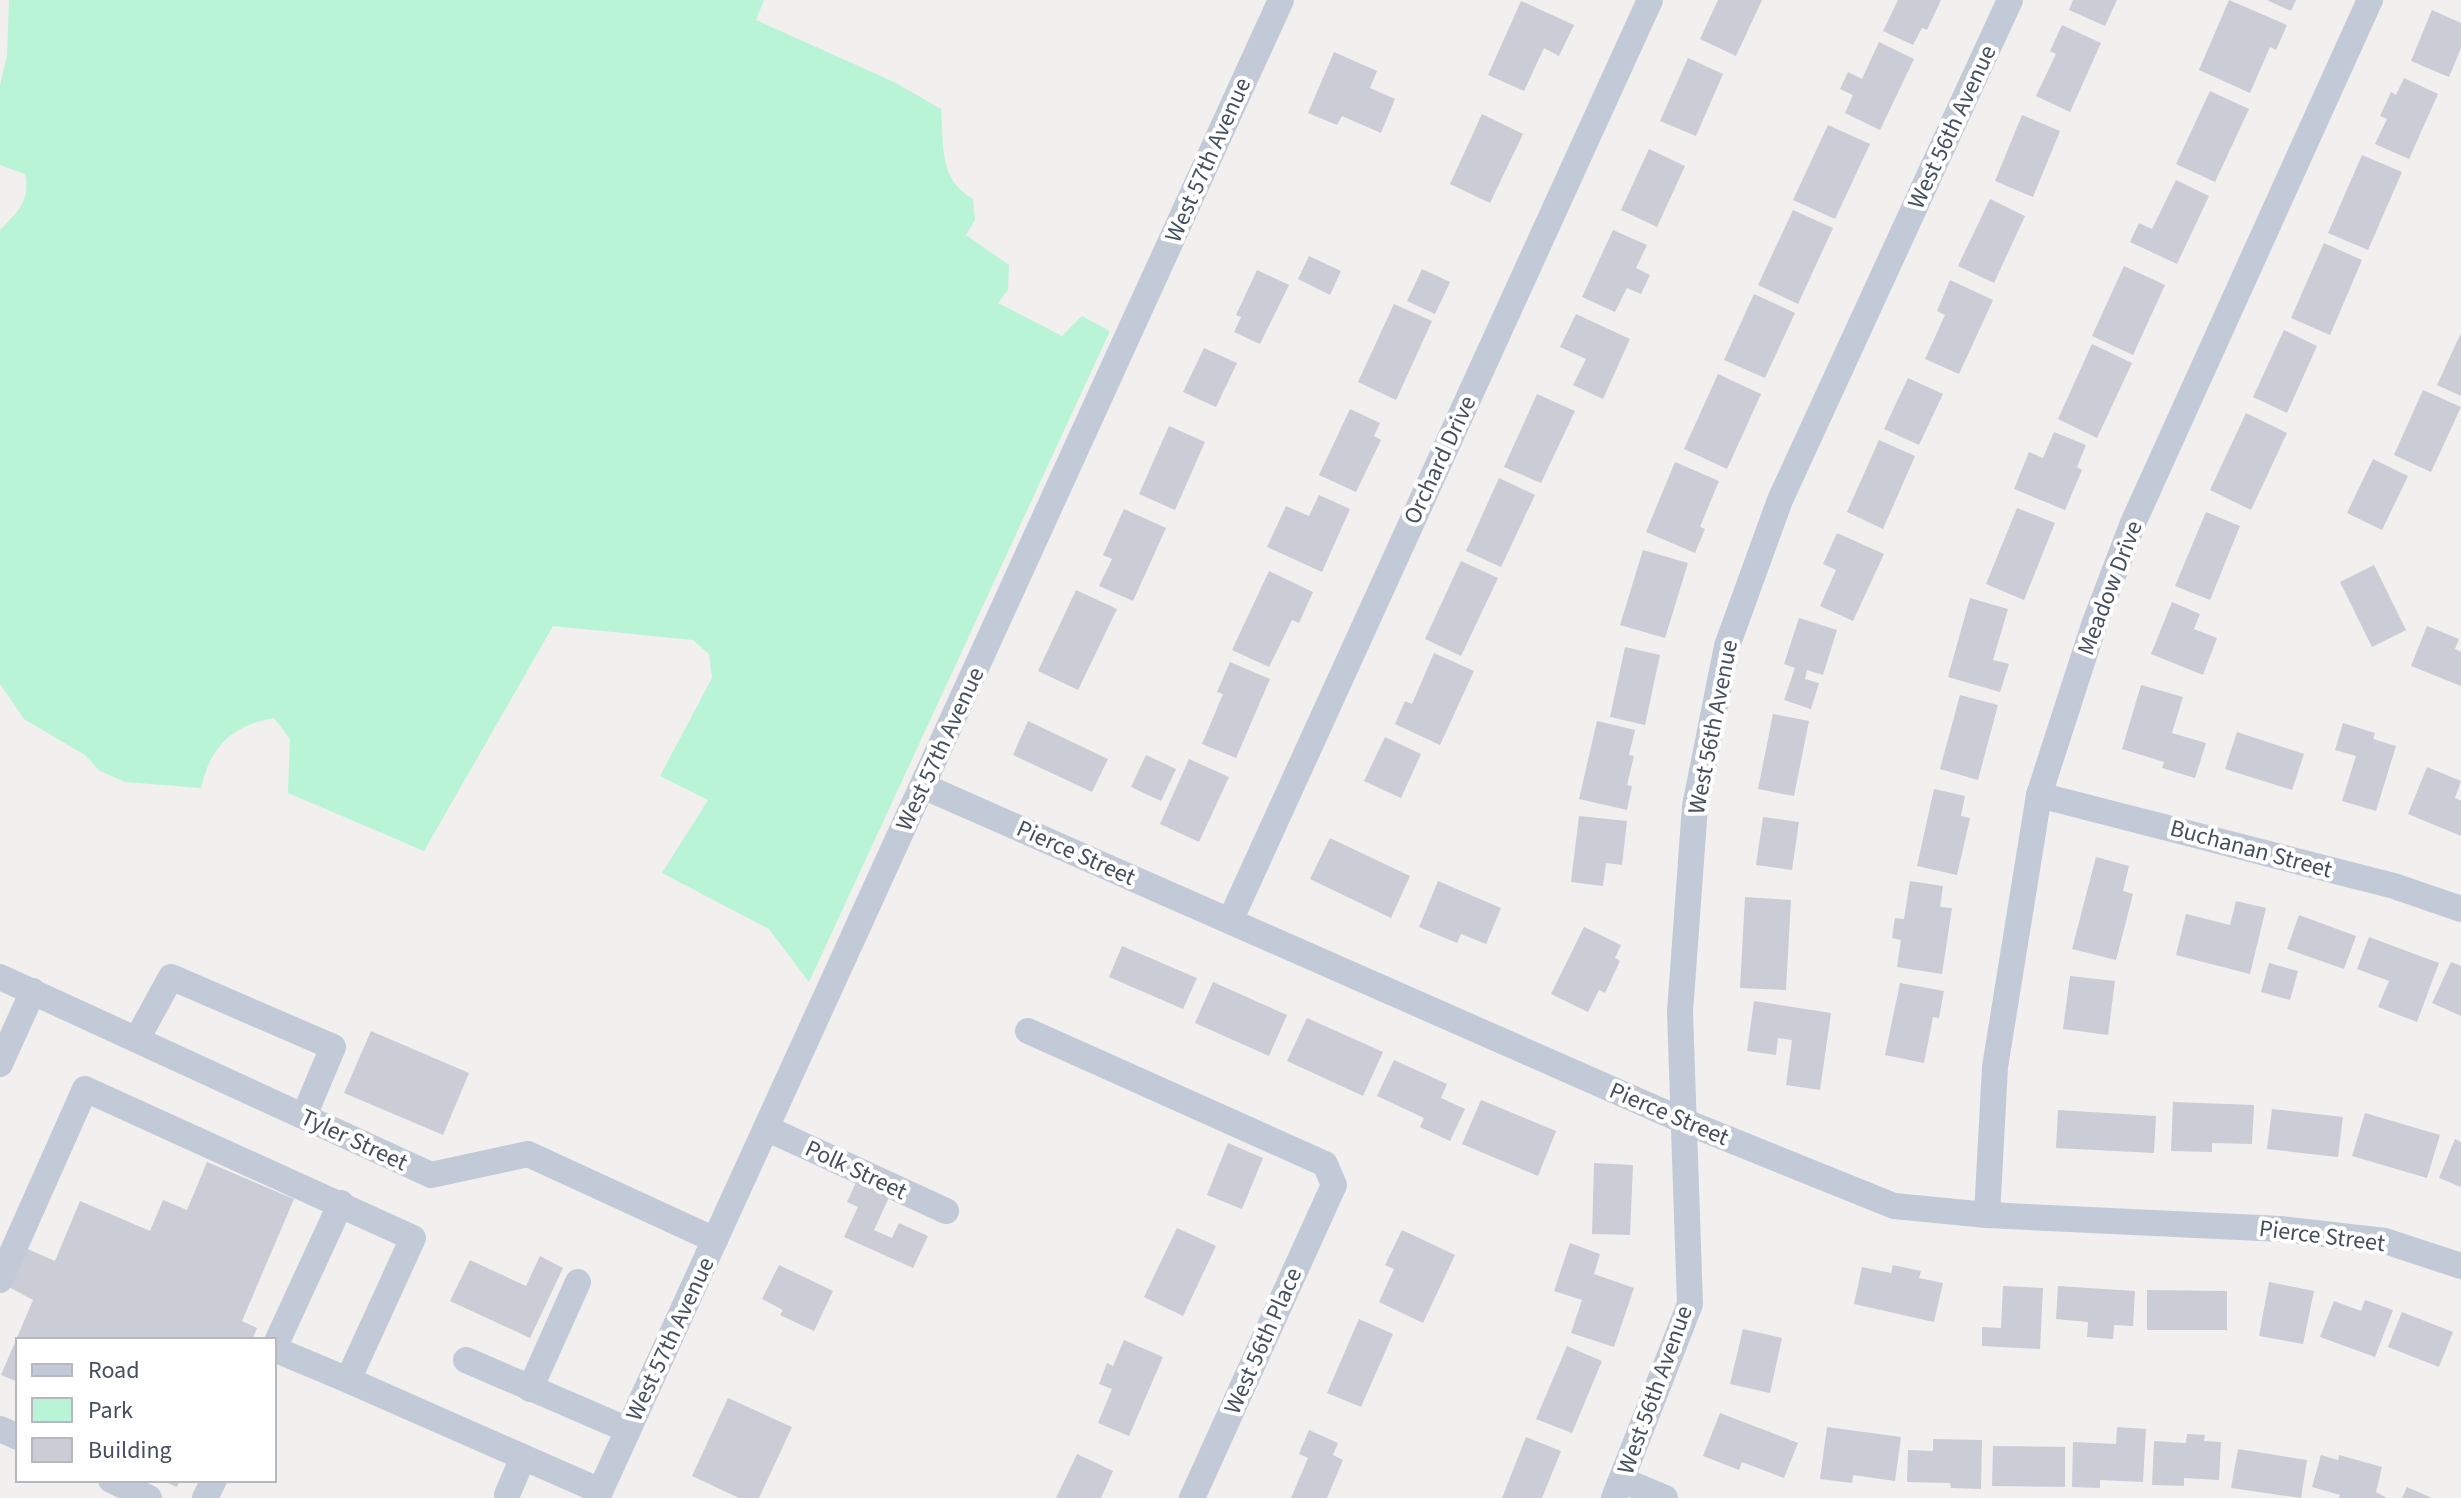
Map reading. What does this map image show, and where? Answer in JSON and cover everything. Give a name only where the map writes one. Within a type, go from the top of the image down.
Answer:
[{"type":"street","name":"West 57th Avenue","points":[[598,1495],[1281,0]]},
{"type":"street","name":"Orchard Drive","points":[[1230,921],[1650,0]]},
{"type":"street","name":"West 56th Avenue","points":[[1618,1489],[1690,1304],[1680,1012],[1695,806],[1727,646],[1780,500],[2010,0]]},
{"type":"street","name":"Meadow Drive","points":[[1987,1215],[1995,1067],[2039,795],[2094,625],[2133,523],[2370,0]]},
{"type":"street","name":"Pierce Street","points":[[923,786],[1686,1122],[1894,1206],[1987,1215],[2281,1229],[2385,1241],[2461,1266]]},
{"type":"street","name":"Buchanan Street","points":[[2039,795],[2394,886],[2461,909]]},
{"type":"street","name":"Tyler Street","points":[[0,977],[431,1175],[528,1154],[715,1240]]},
{"type":"street","points":[[137,1039],[171,977],[333,1047],[304,1116]]},
{"type":"street","points":[[0,1064],[33,991]]},
{"type":"street","name":"West 56th Place","points":[[1028,1031],[1325,1164],[1334,1185],[1192,1498]]},
{"type":"street","points":[[0,1280],[85,1089],[413,1238],[348,1380]]},
{"type":"street","name":"Polk Street","points":[[766,1128],[946,1211]]},
{"type":"street","points":[[276,1344],[341,1203]]},
{"type":"street","points":[[530,1389],[578,1282]]},
{"type":"street","points":[[276,1349],[523,1457],[598,1495]]},
{"type":"street","points":[[466,1360],[628,1430]]},
{"type":"street","points":[[510,1497],[523,1457]]},
{"type":"street","points":[[115,1482],[149,1498]]},
{"type":"street","points":[[1618,1489],[1665,1498]]},
{"type":"green space","points":[[9,0],[764,0],[756,20],[894,82],[941,109],[948,171],[962,191],[973,199],[975,220],[966,235],[1009,265],[1008,290],[998,303],[1062,336],[1082,316],[1110,331],[809,982],[769,929],[662,873],[708,800],[660,776],[712,678],[709,654],[693,640],[553,626],[424,851],[288,793],[290,739],[274,718],[246,726],[225,740],[210,761],[201,788],[125,782],[100,771],[85,755],[24,719],[0,684],[0,230],[22,205],[26,191],[25,174],[0,165],[0,85],[7,56]]},
{"type":"building","points":[[1718,0],[1762,0],[1736,56],[1700,39]]},
{"type":"building","points":[[1898,0],[1941,0],[1927,30],[1922,28],[1913,45],[1883,31]]},
{"type":"building","points":[[2073,0],[2117,0],[2105,26],[2069,10]]},
{"type":"building","points":[[2229,0],[2287,25],[2276,50],[2270,47],[2250,93],[2199,70]]},
{"type":"building","points":[[2267,0],[2296,0],[2291,11]]},
{"type":"building","points":[[1521,1],[1574,25],[1559,56],[1544,48],[1524,91],[1488,75]]},
{"type":"building","points":[[2432,10],[2461,23],[2461,48],[2449,77],[2411,61]]},
{"type":"building","points":[[2062,25],[2101,43],[2070,112],[2036,96],[2056,54],[2050,51]]},
{"type":"building","points":[[1879,42],[1914,59],[1880,130],[1845,113],[1853,95],[1840,89],[1848,72],[1862,79]]},
{"type":"building","points":[[1334,52],[1377,71],[1370,88],[1395,99],[1381,133],[1342,116],[1337,125],[1308,113]]},
{"type":"building","points":[[1688,58],[1723,74],[1696,136],[1660,121]]},
{"type":"building","points":[[2404,78],[2438,94],[2409,159],[2375,144],[2387,119],[2380,116],[2391,92],[2396,95]]},
{"type":"building","points":[[2210,91],[2249,109],[2215,182],[2176,164]]},
{"type":"building","points":[[1482,114],[1523,134],[1490,203],[1450,184]]},
{"type":"building","points":[[2022,115],[2060,131],[2033,197],[1995,181]]},
{"type":"building","points":[[1828,125],[1870,144],[1835,219],[1793,200]]},
{"type":"building","points":[[1649,149],[1685,166],[1657,227],[1621,210]]},
{"type":"building","points":[[2362,155],[2402,172],[2368,250],[2328,233]]},
{"type":"building","points":[[2176,180],[2209,196],[2177,264],[2130,242],[2139,223],[2152,229]]},
{"type":"building","points":[[1990,199],[2025,216],[1994,283],[1958,266]]},
{"type":"building","points":[[1793,210],[1833,228],[1798,304],[1758,285]]},
{"type":"building","points":[[1613,230],[1647,245],[1636,268],[1650,275],[1641,294],[1627,288],[1615,312],[1582,297]]},
{"type":"building","points":[[2324,243],[2362,260],[2330,335],[2291,318]]},
{"type":"building","points":[[1309,256],[1341,271],[1330,295],[1298,279]]},
{"type":"building","points":[[2124,266],[2165,285],[2133,355],[2092,336]]},
{"type":"building","points":[[1422,269],[1450,282],[1435,314],[1407,301]]},
{"type":"building","points":[[1257,270],[1289,285],[1260,344],[1234,332],[1241,317],[1236,315]]},
{"type":"building","points":[[1950,280],[1993,300],[1959,374],[1925,359],[1945,315],[1937,311]]},
{"type":"building","points":[[1754,294],[1795,313],[1765,378],[1724,360]]},
{"type":"building","points":[[1394,304],[1432,321],[1396,400],[1358,382]]},
{"type":"building","points":[[1576,314],[1630,339],[1603,399],[1573,385],[1586,359],[1560,347]]},
{"type":"building","points":[[2284,330],[2317,346],[2287,413],[2253,397]]},
{"type":"building","points":[[2461,333],[2461,396],[2437,385]]},
{"type":"building","points":[[2092,344],[2132,363],[2097,438],[2058,419]]},
{"type":"building","points":[[1204,348],[1237,363],[1216,407],[1183,392]]},
{"type":"building","points":[[1718,374],[1761,394],[1727,469],[1684,449]]},
{"type":"building","points":[[1908,378],[1943,394],[1919,445],[1884,429]]},
{"type":"building","points":[[2423,390],[2461,407],[2431,472],[2394,455]]},
{"type":"building","points":[[1537,394],[1575,411],[1541,483],[1504,467]]},
{"type":"building","points":[[1350,409],[1380,423],[1374,436],[1381,440],[1356,492],[1319,475]]},
{"type":"building","points":[[2246,413],[2287,433],[2251,510],[2210,490]]},
{"type":"building","points":[[1169,426],[1205,442],[1175,510],[1139,494]]},
{"type":"building","points":[[2054,432],[2086,445],[2077,467],[2082,470],[2065,510],[2014,489],[2029,452],[2043,458]]},
{"type":"building","points":[[1879,440],[1915,456],[1883,529],[1847,512]]},
{"type":"building","points":[[2373,459],[2408,476],[2382,530],[2347,513]]},
{"type":"building","points":[[1675,462],[1719,481],[1700,527],[1705,529],[1695,553],[1646,532]]},
{"type":"building","points":[[1499,478],[1535,495],[1501,567],[1466,551]]},
{"type":"building","points":[[1319,495],[1350,509],[1322,572],[1267,547],[1286,506],[1309,516]]},
{"type":"building","points":[[2017,508],[2055,523],[2024,600],[1986,584]]},
{"type":"building","points":[[1124,509],[1166,528],[1133,601],[1099,586],[1112,559],[1103,555]]},
{"type":"building","points":[[2206,512],[2240,526],[2210,600],[2175,586]]},
{"type":"building","points":[[1837,533],[1884,554],[1853,621],[1820,606],[1836,570],[1823,564]]},
{"type":"building","points":[[1643,550],[1688,563],[1665,638],[1620,625]]},
{"type":"building","points":[[1461,561],[1498,578],[1461,656],[1425,639]]},
{"type":"building","points":[[2374,565],[2406,630],[2372,647],[2340,582]]},
{"type":"building","points":[[1269,571],[1313,592],[1299,623],[1292,620],[1269,667],[1232,650]]},
{"type":"building","points":[[1076,590],[1117,609],[1078,690],[1038,671]]},
{"type":"building","points":[[1970,598],[2008,609],[1993,660],[2009,664],[2000,692],[1948,677]]},
{"type":"building","points":[[2172,602],[2200,614],[2194,629],[2217,638],[2203,675],[2151,654]]},
{"type":"building","points":[[1799,618],[1837,630],[1823,675],[1807,670],[1805,679],[1819,683],[1811,709],[1784,700],[1795,668],[1784,664]]},
{"type":"building","points":[[2427,626],[2459,639],[2455,649],[2461,652],[2461,686],[2411,666]]},
{"type":"building","points":[[1625,647],[1660,655],[1645,725],[1610,717]]},
{"type":"building","points":[[1434,653],[1474,671],[1440,745],[1395,724],[1405,701],[1412,704]]},
{"type":"building","points":[[1230,662],[1270,679],[1236,758],[1202,744],[1223,694],[1217,692]]},
{"type":"building","points":[[2141,685],[2183,697],[2172,733],[2206,743],[2195,778],[2162,768],[2164,762],[2122,749]]},
{"type":"building","points":[[1960,695],[1998,705],[1978,780],[1940,769]]},
{"type":"building","points":[[1773,714],[1809,721],[1794,796],[1758,789]]},
{"type":"building","points":[[1028,721],[1108,759],[1092,792],[1013,755]]},
{"type":"building","points":[[1597,721],[1635,730],[1629,755],[1634,756],[1627,785],[1632,786],[1627,810],[1579,799]]},
{"type":"building","points":[[2343,723],[2375,733],[2373,739],[2396,746],[2376,811],[2342,801],[2356,756],[2335,750]]},
{"type":"building","points":[[2237,732],[2304,754],[2292,790],[2225,769]]},
{"type":"building","points":[[1385,737],[1421,754],[1401,798],[1364,781]]},
{"type":"building","points":[[1146,755],[1176,769],[1161,801],[1131,787]]},
{"type":"building","points":[[1189,759],[1229,777],[1199,842],[1160,824]]},
{"type":"building","points":[[2427,767],[2461,781],[2455,798],[2461,801],[2461,836],[2408,814]]},
{"type":"building","points":[[1934,789],[1965,796],[1961,816],[1970,818],[1957,875],[1917,866]]},
{"type":"building","points":[[1579,816],[1627,821],[1622,865],[1606,863],[1603,886],[1571,882]]},
{"type":"building","points":[[1763,817],[1799,822],[1792,870],[1756,865]]},
{"type":"building","points":[[1330,838],[1410,876],[1391,918],[1310,879]]},
{"type":"building","points":[[2096,857],[2129,866],[2123,891],[2133,894],[2116,960],[2072,949]]},
{"type":"building","points":[[1438,881],[1501,908],[1486,944],[1461,934],[1457,943],[1419,927]]},
{"type":"building","points":[[1910,881],[1943,886],[1940,907],[1952,908],[1942,974],[1897,967],[1901,940],[1892,938],[1895,918],[1904,919]]},
{"type":"building","points":[[1745,897],[1791,900],[1786,990],[1740,988]]},
{"type":"building","points":[[2236,901],[2266,908],[2250,974],[2176,955],[2186,914],[2230,925]]},
{"type":"building","points":[[2299,915],[2356,936],[2344,969],[2287,949]]},
{"type":"building","points":[[1584,927],[1621,945],[1615,958],[1620,961],[1605,993],[1599,990],[1588,1012],[1551,994]]},
{"type":"building","points":[[2369,937],[2439,963],[2417,1022],[2378,1007],[2389,981],[2357,969]]},
{"type":"building","points":[[1122,946],[1197,978],[1183,1009],[1109,977]]},
{"type":"building","points":[[2451,962],[2461,966],[2461,1016],[2432,1003]]},
{"type":"building","points":[[2269,963],[2298,971],[2290,1000],[2261,992]]},
{"type":"building","points":[[2070,976],[2115,981],[2108,1035],[2063,1029]]},
{"type":"building","points":[[1213,982],[1287,1015],[1269,1056],[1195,1023]]},
{"type":"building","points":[[1900,983],[1944,991],[1939,1018],[1933,1017],[1924,1063],[1885,1055]]},
{"type":"building","points":[[1754,1001],[1831,1013],[1820,1090],[1786,1085],[1792,1040],[1778,1038],[1776,1055],[1747,1051]]},
{"type":"building","points":[[1307,1018],[1383,1052],[1363,1096],[1287,1061]]},
{"type":"building","points":[[371,1031],[469,1073],[443,1135],[344,1093]]},
{"type":"building","points":[[1394,1060],[1447,1084],[1441,1098],[1465,1109],[1450,1141],[1420,1127],[1424,1118],[1377,1096]]},
{"type":"building","points":[[1481,1100],[1556,1131],[1538,1176],[1462,1144]]},
{"type":"building","points":[[2173,1102],[2254,1105],[2252,1144],[2212,1143],[2212,1152],[2171,1151]]},
{"type":"building","points":[[2272,1109],[2343,1117],[2338,1157],[2267,1149]]},
{"type":"building","points":[[2058,1110],[2156,1116],[2154,1153],[2056,1148]]},
{"type":"building","points":[[2365,1113],[2440,1135],[2427,1178],[2352,1156]]},
{"type":"building","points":[[2455,1139],[2461,1142],[2461,1187],[2439,1178]]},
{"type":"building","points":[[1228,1143],[1263,1158],[1242,1209],[1207,1195]]},
{"type":"building","points":[[207,1162],[294,1199],[242,1321],[257,1328],[253,1338],[17,1338],[33,1300],[5,1285],[21,1246],[55,1261],[80,1201],[150,1231],[163,1200],[187,1210]]},
{"type":"building","points":[[1594,1163],[1633,1165],[1630,1235],[1592,1234]]},
{"type":"building","points":[[858,1178],[891,1193],[874,1230],[892,1238],[899,1223],[928,1236],[913,1268],[844,1237],[858,1207],[847,1202]]},
{"type":"building","points":[[1177,1228],[1216,1246],[1183,1316],[1144,1297]]},
{"type":"building","points":[[1402,1230],[1455,1255],[1423,1323],[1379,1302],[1394,1269],[1385,1265]]},
{"type":"building","points":[[1570,1243],[1600,1254],[1594,1274],[1634,1288],[1614,1347],[1571,1333],[1582,1300],[1554,1291]]},
{"type":"building","points":[[540,1256],[563,1268],[530,1338],[450,1301],[470,1260],[526,1286]]},
{"type":"building","points":[[779,1265],[833,1291],[814,1331],[780,1315],[783,1310],[762,1299]]},
{"type":"building","points":[[1893,1265],[1921,1271],[1919,1278],[1943,1283],[1934,1322],[1854,1304],[1862,1267],[1891,1273]]},
{"type":"building","points":[[2269,1282],[2314,1291],[2303,1344],[2259,1336]]},
{"type":"building","points":[[2003,1286],[2043,1288],[2040,1349],[1982,1346],[1982,1327],[2001,1328]]},
{"type":"building","points":[[2058,1286],[2135,1291],[2133,1326],[2114,1325],[2113,1339],[2087,1337],[2088,1322],[2056,1319]]},
{"type":"building","points":[[2147,1290],[2227,1291],[2227,1330],[2147,1330]]},
{"type":"building","points":[[2365,1300],[2393,1310],[2375,1357],[2320,1337],[2334,1301],[2361,1311]]},
{"type":"building","points":[[2402,1312],[2453,1332],[2439,1367],[2388,1347]]},
{"type":"building","points":[[1359,1319],[1393,1334],[1361,1407],[1327,1393]]},
{"type":"building","points":[[1743,1329],[1782,1338],[1770,1393],[1730,1384]]},
{"type":"building","points":[[16,1340],[16,1381],[1,1375]]},
{"type":"building","points":[[1124,1340],[1163,1357],[1129,1436],[1098,1423],[1112,1389],[1099,1384],[1107,1363],[1113,1366]]},
{"type":"building","points":[[1567,1346],[1602,1361],[1572,1433],[1536,1419]]},
{"type":"building","points":[[728,1398],[792,1427],[759,1498],[739,1498],[692,1476]]},
{"type":"building","points":[[1720,1413],[1798,1443],[1784,1478],[1742,1462],[1739,1470],[1703,1456]]},
{"type":"building","points":[[1827,1427],[1901,1437],[1895,1481],[1853,1475],[1852,1483],[1820,1479]]},
{"type":"building","points":[[2117,1427],[2146,1429],[2143,1482],[2100,1480],[2100,1488],[2072,1487],[2073,1442],[2116,1444]]},
{"type":"building","points":[[1309,1430],[1338,1443],[1333,1455],[1343,1460],[1327,1498],[1291,1498],[1308,1458],[1299,1454]]},
{"type":"building","points":[[2187,1434],[2205,1435],[2204,1441],[2221,1442],[2219,1480],[2184,1478],[2184,1486],[2152,1485],[2154,1441],[2186,1443]]},
{"type":"building","points":[[1526,1437],[1561,1451],[1542,1498],[1502,1498]]},
{"type":"building","points":[[1933,1439],[1982,1440],[1981,1489],[1951,1488],[1950,1483],[1907,1482],[1908,1450],[1933,1451]]},
{"type":"building","points":[[1993,1446],[2065,1447],[2065,1487],[1992,1486]]},
{"type":"building","points":[[2238,1449],[2307,1460],[2301,1498],[2231,1488]]},
{"type":"building","points":[[1077,1454],[1113,1471],[1101,1498],[1056,1498]]},
{"type":"building","points":[[2321,1455],[2338,1460],[2339,1455],[2382,1467],[2376,1492],[2387,1498],[2339,1498],[2340,1495],[2312,1487]]},
{"type":"building","points":[[2407,1487],[2432,1498],[2402,1498]]}]
